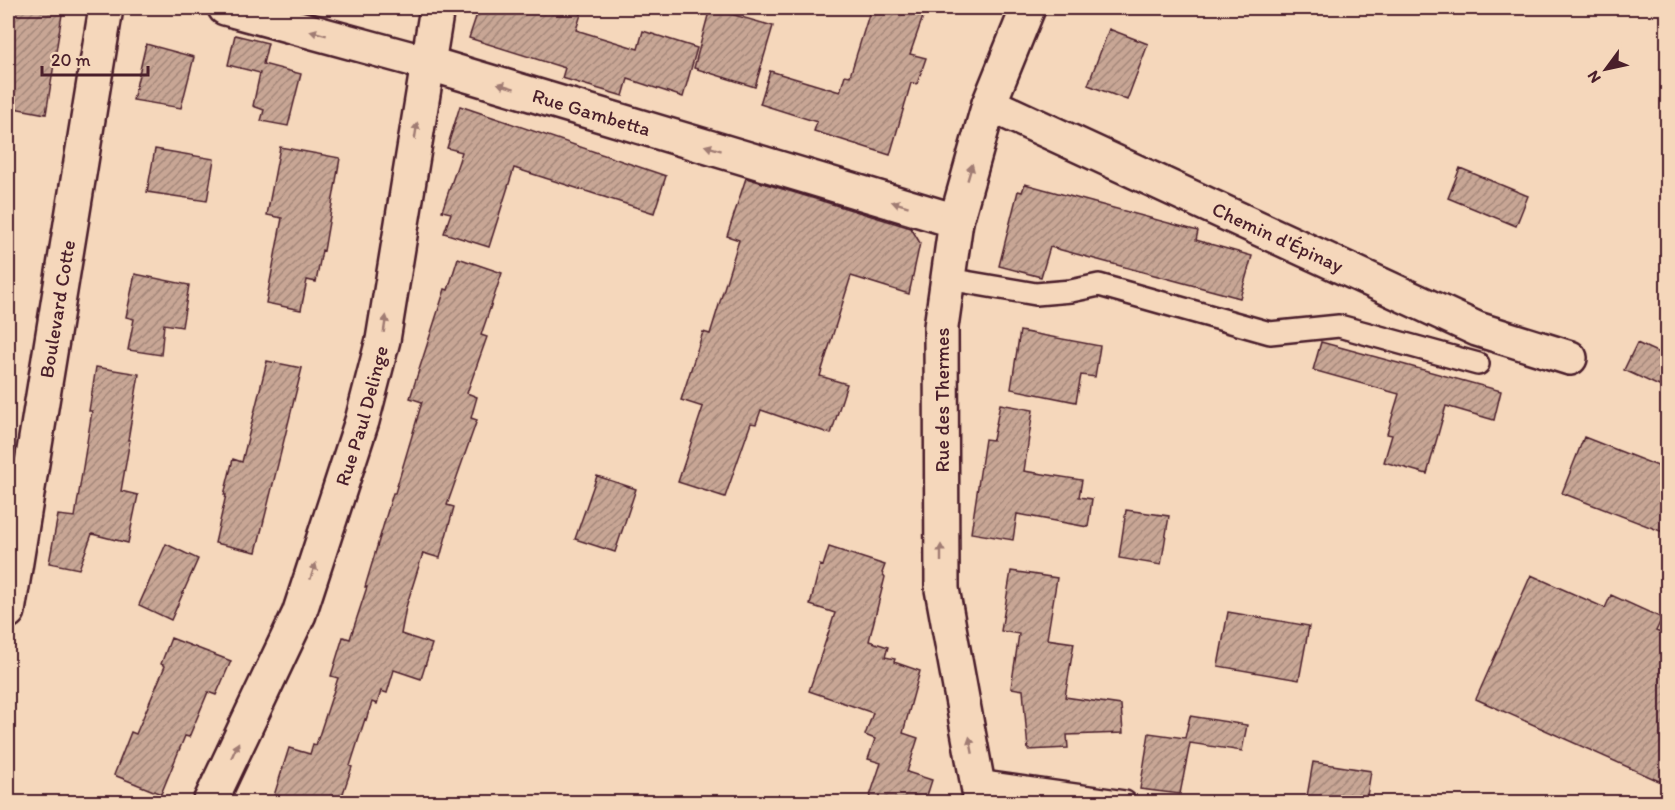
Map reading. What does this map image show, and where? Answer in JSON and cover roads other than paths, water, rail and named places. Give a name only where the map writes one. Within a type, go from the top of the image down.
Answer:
[{"type":"street","name":"Boulevard Cotte","points":[[8,611],[106,8]]},
{"type":"street","name":"Rue Gambetta","points":[[225,8],[427,63],[956,220]]},
{"type":"street","name":"Rue Paul Delinge","points":[[210,802],[299,614],[362,421],[383,340],[437,8]]},
{"type":"street","name":"Rue des Thermes","points":[[979,792],[942,589],[941,327],[956,220],[989,104],[1028,8]]},
{"type":"street","name":"Chemin d'Épinay","points":[[989,104],[1477,329],[1570,358]]},
{"type":"lane","points":[[948,279],[1036,294],[1071,291],[1099,285],[1270,333],[1339,326],[1478,364]]},
{"type":"lane","points":[[979,792],[1125,802]]}]
